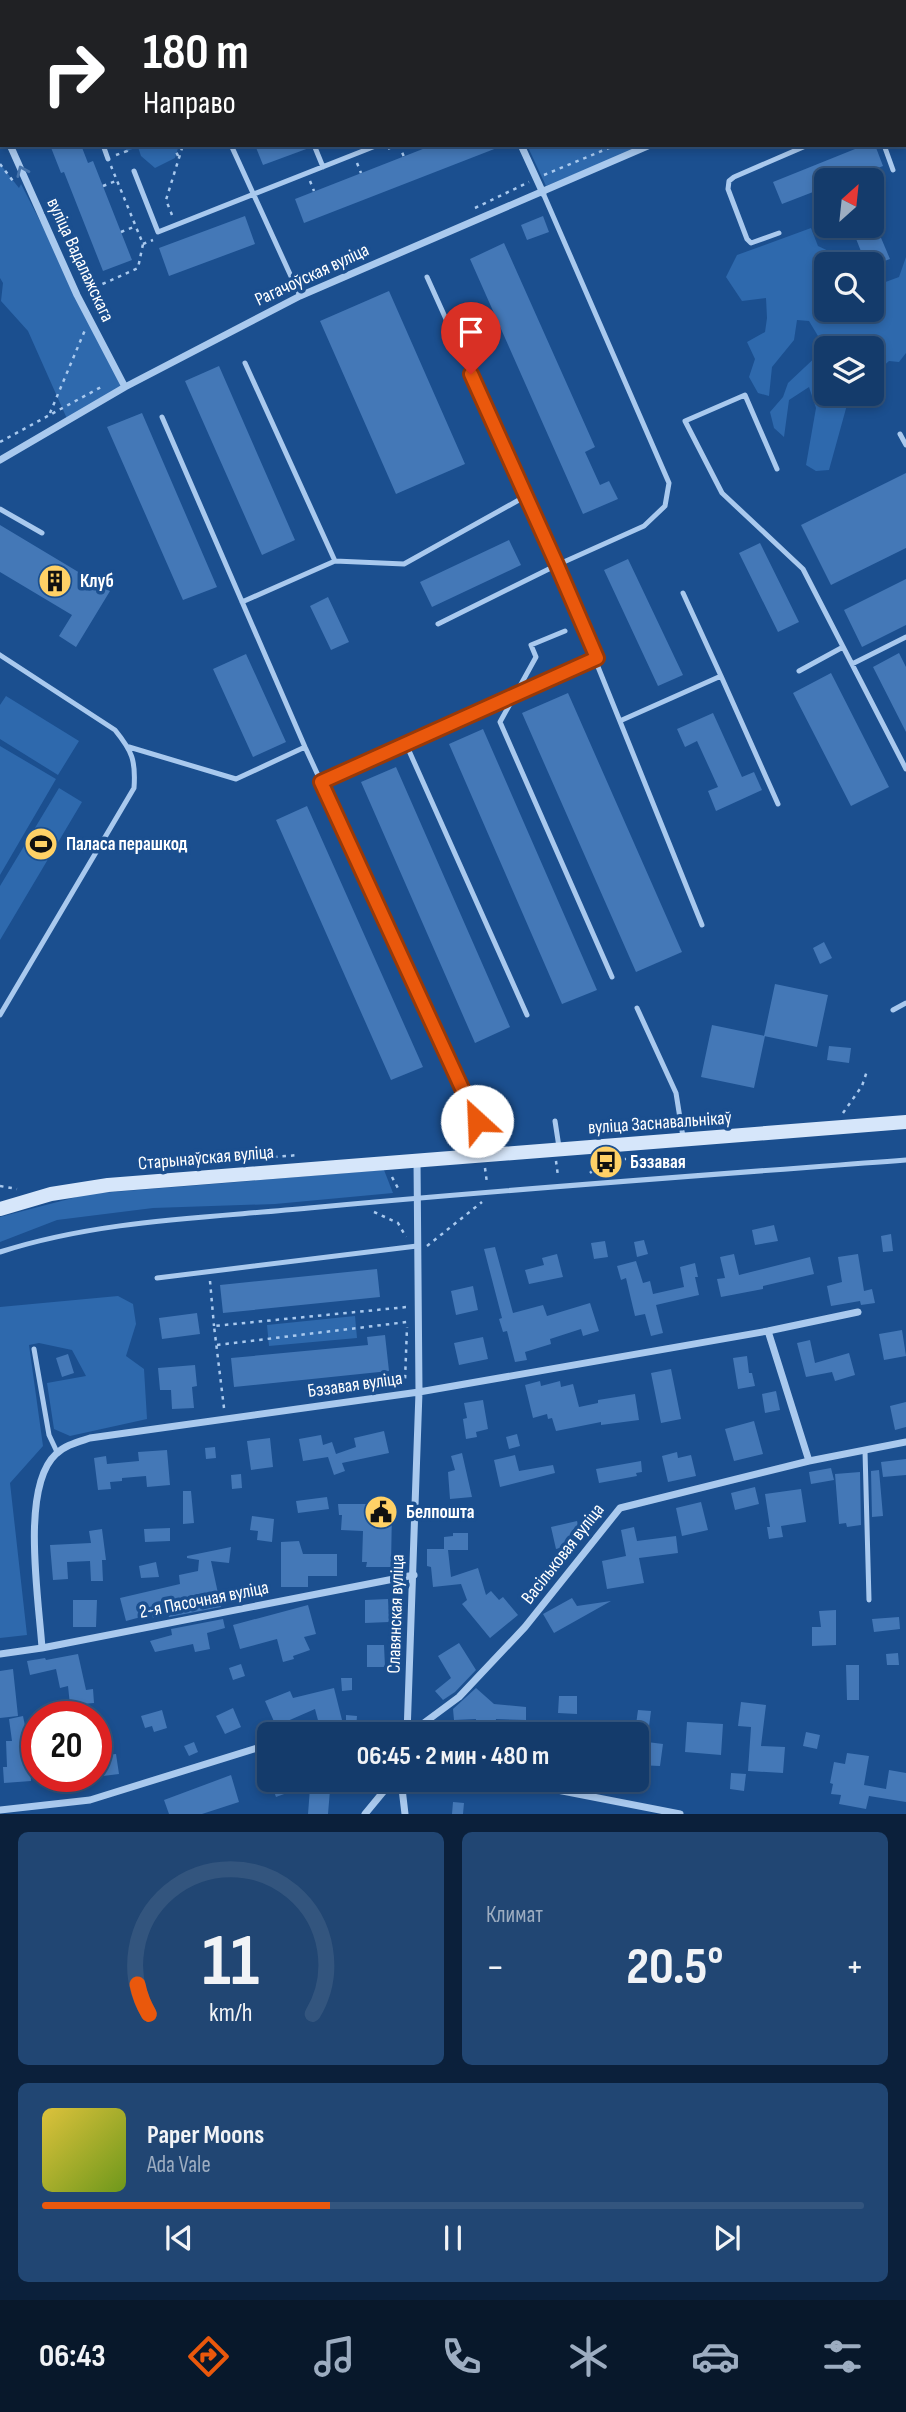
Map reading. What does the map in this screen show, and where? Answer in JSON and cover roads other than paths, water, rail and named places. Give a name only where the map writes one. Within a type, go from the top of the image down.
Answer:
[{"type":"main road","name":"вуліца Заснавальнікаў","points":[[417,1160],[906,1122]]},
{"type":"main road","name":"Старынаўская вуліца","points":[[0,1209],[51,1194],[108,1185],[417,1160]]},
{"type":"street","name":"вуліца Вадалажскага","points":[[11,147],[78,295],[125,387]]},
{"type":"street","points":[[522,147],[543,193]]},
{"type":"street","name":"Рагачоўская вуліца","points":[[0,460],[125,387],[300,296],[646,147]]},
{"type":"street","name":"Славянская вуліца","points":[[408,1722],[419,1392],[417,1160]]},
{"type":"street","name":"Бэзавая вуліца","points":[[57,1452],[90,1438],[419,1392],[768,1331],[858,1312]]},
{"type":"street","points":[[768,1331],[808,1461]]},
{"type":"street","name":"Васільковая вуліца","points":[[425,1722],[459,1697],[525,1627],[620,1507],[808,1461],[906,1442]]},
{"type":"street","points":[[42,1648],[33,1526],[35,1500],[43,1472],[57,1452]]},
{"type":"street","name":"2-я Пясочная вуліца","points":[[0,1654],[414,1575]]},
{"type":"street","points":[[0,1810],[90,1800],[257,1748]]},
{"type":"street","points":[[365,1814],[383,1792]]},
{"type":"street","points":[[402,1792],[405,1814]]},
{"type":"street","points":[[567,1792],[680,1814]]},
{"type":"lane","points":[[104,147],[108,159]]},
{"type":"lane","points":[[232,147],[300,296]]},
{"type":"lane","points":[[315,147],[323,167]]},
{"type":"lane","points":[[134,171],[158,232],[373,147]]},
{"type":"lane","points":[[779,233],[757,242],[751,243],[747,239],[728,189],[729,181],[799,147]]},
{"type":"lane","points":[[885,147],[893,170]]},
{"type":"lane","points":[[438,624],[557,565],[644,526],[665,506],[669,483],[543,193]]},
{"type":"lane","points":[[427,277],[597,658],[702,925]]},
{"type":"lane","points":[[245,363],[335,561]]},
{"type":"lane","points":[[777,469],[746,395],[685,421],[722,493],[803,569],[905,767]]},
{"type":"lane","points":[[162,417],[305,747],[477,1121]]},
{"type":"lane","points":[[900,434],[906,445]]},
{"type":"lane","points":[[242,602],[335,561],[404,564],[526,496]]},
{"type":"lane","points":[[0,509],[42,533]]},
{"type":"lane","points":[[683,593],[778,804]]},
{"type":"lane","points":[[565,631],[531,645],[536,657],[500,722],[612,977]]},
{"type":"lane","points":[[852,664],[906,637]]},
{"type":"lane","points":[[799,671],[843,647]]},
{"type":"lane","points":[[0,655],[115,730],[129,747],[136,766],[134,788],[0,1015]]},
{"type":"lane","points":[[321,782],[597,658]]},
{"type":"lane","points":[[622,720],[721,676]]},
{"type":"lane","points":[[406,744],[527,1015]]},
{"type":"lane","points":[[129,747],[236,779],[305,747]]},
{"type":"lane","points":[[893,1010],[906,1003]]},
{"type":"lane","points":[[637,1008],[676,1093],[683,1140]]},
{"type":"lane","points":[[555,1121],[559,1150]]},
{"type":"lane","points":[[0,1252],[60,1236],[123,1226],[417,1198],[906,1160]]},
{"type":"lane","points":[[157,1278],[417,1246]]},
{"type":"lane","points":[[34,1349],[49,1435],[57,1452]]},
{"type":"lane","points":[[865,1451],[869,1600]]},
{"type":"place","name":"Клуб","points":[[55,581]]},
{"type":"place","name":"Паласа перашкод","points":[[41,844]]},
{"type":"place","name":"Бэзавая","points":[[606,1162]]},
{"type":"place","name":"Белпошта","points":[[381,1512]]}]
